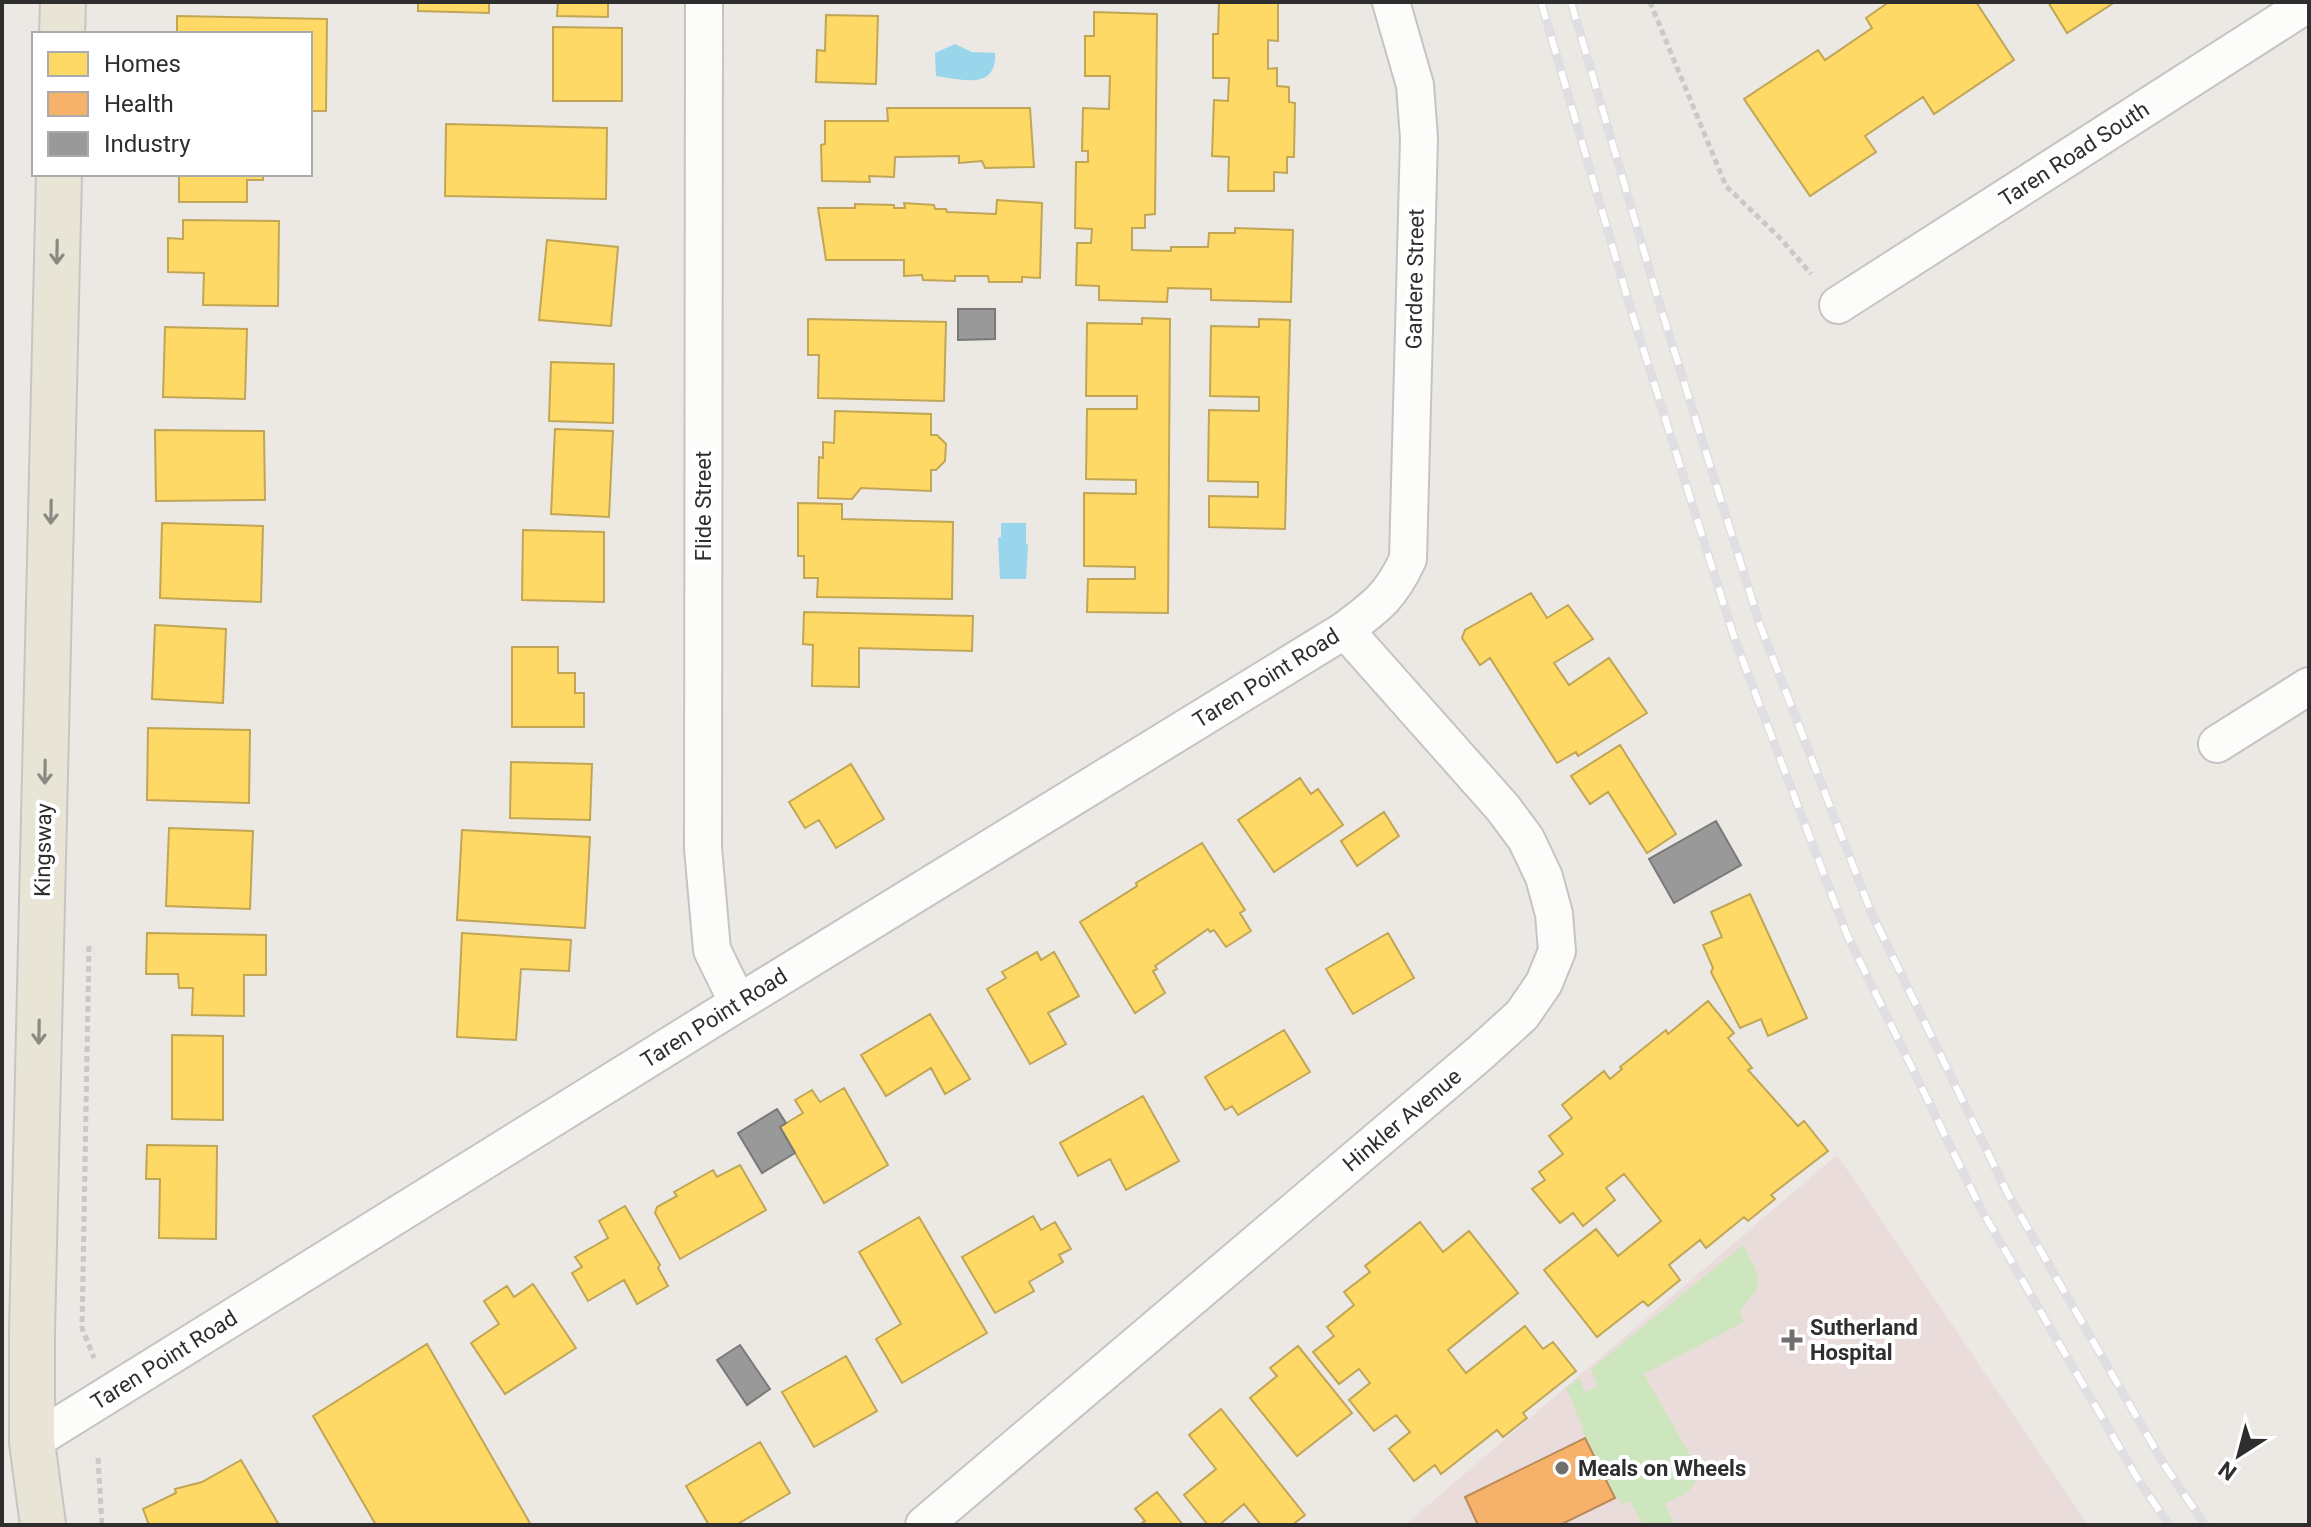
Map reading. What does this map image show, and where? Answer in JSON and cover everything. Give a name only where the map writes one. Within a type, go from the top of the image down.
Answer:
[{"type":"main road","points":[[62,32],[63,2]]},
{"type":"main road","name":"Kingsway","points":[[43,1525],[17,1450],[32,1315],[59,176]]},
{"type":"street","name":"Flide Street","points":[[704,2],[703,848],[712,950],[738,1003]]},
{"type":"street","name":"Gardere Street","points":[[1391,2],[1415,85],[1419,138],[1408,559]]},
{"type":"street","name":"Taren Road South","points":[[1838,305],[2309,3]]},
{"type":"street","name":"Taren Point Road","points":[[17,1450],[1345,630],[1378,605],[1395,586],[1408,559]]},
{"type":"street","name":"Hinkler Avenue","points":[[924,1525],[1479,1054],[1522,1015],[1544,983],[1557,951],[1554,914],[1544,877],[1526,839],[1503,808],[1345,630]]},
{"type":"street","points":[[2217,744],[2309,686]]},
{"type":"path","points":[[1650,2],[1726,186],[1781,239],[1838,305]]},
{"type":"path","points":[[98,1458],[102,1525]]},
{"type":"shaded area","name":"Sutherland Hospital","points":[[1837,1155],[2088,1525],[1405,1525]]},
{"type":"green space","points":[[1743,1245],[1758,1280],[1756,1290],[1740,1313],[1744,1322],[1644,1374],[1695,1464],[1696,1480],[1690,1490],[1665,1504],[1675,1525],[1643,1525],[1630,1501],[1622,1505],[1615,1498],[1585,1438],[1566,1388],[1579,1378],[1585,1392],[1598,1386],[1591,1369]]},
{"type":"water","points":[[955,44],[972,52],[995,53],[990,73],[976,80],[936,76],[935,53]]},
{"type":"water","points":[[1001,523],[1026,523],[1026,579],[1000,579],[998,538],[1001,537]]},
{"type":"building: Homes","points":[[418,2],[489,2],[489,13],[418,11]]},
{"type":"building: Homes","points":[[558,2],[608,2],[608,17],[557,16]]},
{"type":"building: Homes","points":[[1219,2],[1278,2],[1278,41],[1268,40],[1268,69],[1277,68],[1277,86],[1289,87],[1289,102],[1295,103],[1294,157],[1287,157],[1287,173],[1274,172],[1274,191],[1228,191],[1229,157],[1212,156],[1214,100],[1228,101],[1229,78],[1213,78],[1213,34],[1218,34]]},
{"type":"building: Homes","points":[[1889,2],[1976,2],[2014,60],[1934,114],[1923,97],[1865,136],[1876,152],[1810,196],[1744,99],[1818,50],[1825,60],[1872,28],[1866,18]]},
{"type":"building: Homes","points":[[2048,2],[2115,2],[2067,33]]},
{"type":"building: Homes","points":[[1094,12],[1157,14],[1155,214],[1145,215],[1145,228],[1132,228],[1132,250],[1171,251],[1171,247],[1208,247],[1209,233],[1235,233],[1235,228],[1293,230],[1291,302],[1211,300],[1211,289],[1168,288],[1167,302],[1099,300],[1099,286],[1076,285],[1077,243],[1091,243],[1092,229],[1075,228],[1076,162],[1088,162],[1088,151],[1082,151],[1083,108],[1109,109],[1110,76],[1085,76],[1085,36],[1094,36]]},
{"type":"building: Homes","points":[[826,15],[878,16],[876,84],[816,82],[817,50],[825,51]]},
{"type":"building: Homes","points":[[177,16],[327,19],[326,111],[312,111],[312,32],[177,32]]},
{"type":"building: Homes","points":[[553,27],[622,28],[622,101],[553,101]]},
{"type":"building: Homes","points":[[887,108],[1030,108],[1034,167],[985,168],[982,161],[959,163],[959,156],[895,157],[894,177],[869,176],[870,182],[822,181],[821,145],[825,144],[825,121],[888,121]]},
{"type":"building: Homes","points":[[446,124],[607,128],[606,199],[445,196]]},
{"type":"building: Homes","points":[[179,176],[263,176],[263,180],[247,180],[247,202],[179,202]]},
{"type":"building: Homes","points":[[997,200],[1042,203],[1040,278],[1022,277],[1022,282],[989,282],[988,276],[955,276],[955,281],[923,280],[922,275],[904,276],[904,260],[826,260],[818,208],[855,208],[855,204],[905,208],[904,203],[934,205],[935,209],[946,209],[947,212],[996,214]]},
{"type":"building: Homes","points":[[183,220],[279,221],[278,306],[203,305],[204,273],[168,272],[168,238],[183,239]]},
{"type":"building: Homes","points":[[547,240],[618,247],[611,326],[539,320]]},
{"type":"building: Homes","points":[[1142,318],[1170,319],[1168,613],[1087,612],[1088,579],[1135,579],[1135,567],[1084,566],[1084,493],[1136,494],[1136,480],[1086,479],[1087,409],[1137,409],[1137,396],[1086,396],[1087,323],[1142,324]]},
{"type":"building: Homes","points":[[808,319],[946,322],[944,401],[818,398],[819,355],[808,355]]},
{"type":"building: Homes","points":[[1259,319],[1290,320],[1285,529],[1209,527],[1209,496],[1258,497],[1258,482],[1208,481],[1209,410],[1259,411],[1259,397],[1210,396],[1211,326],[1259,327]]},
{"type":"building: Homes","points":[[165,327],[247,329],[245,399],[163,397]]},
{"type":"building: Homes","points":[[551,362],[614,364],[613,423],[549,421]]},
{"type":"building: Homes","points":[[835,411],[931,414],[931,435],[937,435],[946,444],[945,461],[936,470],[931,470],[931,491],[861,488],[852,499],[818,498],[819,457],[823,458],[823,442],[834,443]]},
{"type":"building: Homes","points":[[555,429],[613,431],[609,517],[551,514]]},
{"type":"building: Homes","points":[[155,430],[264,431],[265,500],[156,501]]},
{"type":"building: Homes","points":[[798,503],[842,504],[842,519],[953,522],[952,599],[817,597],[818,578],[804,578],[804,556],[798,556]]},
{"type":"building: Homes","points":[[162,523],[263,526],[261,602],[160,598]]},
{"type":"building: Homes","points":[[523,530],[604,532],[604,602],[522,600]]},
{"type":"building: Homes","points":[[1531,593],[1547,618],[1568,605],[1593,639],[1554,663],[1569,685],[1609,658],[1647,713],[1578,756],[1576,752],[1557,763],[1490,658],[1480,665],[1462,638],[1465,630]]},
{"type":"building: Homes","points":[[804,612],[973,616],[972,651],[859,648],[859,687],[812,686],[813,645],[803,644]]},
{"type":"building: Homes","points":[[155,625],[226,629],[223,703],[152,699]]},
{"type":"building: Homes","points":[[512,647],[558,647],[558,673],[575,673],[575,693],[584,693],[584,727],[512,727]]},
{"type":"building: Homes","points":[[148,728],[250,730],[249,803],[147,800]]},
{"type":"building: Homes","points":[[1620,745],[1676,834],[1647,853],[1608,792],[1590,804],[1571,776]]},
{"type":"building: Homes","points":[[511,762],[592,764],[590,820],[510,818]]},
{"type":"building: Homes","points":[[851,764],[884,819],[836,848],[819,820],[805,828],[789,802]]},
{"type":"building: Homes","points":[[1300,778],[1311,794],[1318,789],[1343,825],[1274,872],[1238,820]]},
{"type":"building: Homes","points":[[1384,812],[1399,836],[1357,866],[1341,841]]},
{"type":"building: Homes","points":[[169,828],[253,831],[250,909],[166,906]]},
{"type":"building: Homes","points":[[462,830],[590,837],[585,928],[457,920]]},
{"type":"building: Homes","points":[[1202,843],[1245,910],[1240,913],[1251,931],[1226,947],[1214,930],[1210,932],[1208,929],[1155,966],[1157,969],[1153,971],[1165,993],[1135,1013],[1080,922]]},
{"type":"building: Homes","points":[[1750,894],[1807,1018],[1768,1036],[1761,1019],[1740,1028],[1711,972],[1713,968],[1703,945],[1722,937],[1711,912]]},
{"type":"building: Homes","points":[[147,933],[266,935],[266,975],[244,975],[244,1016],[192,1015],[193,988],[179,988],[178,974],[146,974]]},
{"type":"building: Homes","points":[[462,933],[571,940],[569,971],[521,969],[516,1040],[457,1037]]},
{"type":"building: Homes","points":[[1388,933],[1414,978],[1353,1014],[1326,969]]},
{"type":"building: Homes","points":[[1037,952],[1041,960],[1054,952],[1079,996],[1048,1013],[1066,1044],[1030,1064],[987,989],[1006,978],[1002,972]]},
{"type":"building: Homes","points":[[1708,1001],[1734,1033],[1728,1038],[1752,1068],[1748,1070],[1798,1126],[1804,1121],[1828,1151],[1771,1195],[1775,1199],[1748,1221],[1744,1217],[1706,1248],[1700,1240],[1669,1265],[1680,1280],[1648,1306],[1643,1301],[1597,1337],[1544,1270],[1596,1229],[1618,1256],[1661,1221],[1624,1174],[1606,1188],[1615,1200],[1583,1226],[1573,1213],[1560,1223],[1532,1189],[1545,1180],[1539,1172],[1563,1154],[1549,1136],[1572,1118],[1562,1105],[1604,1071],[1610,1079],[1622,1069],[1620,1067],[1666,1030],[1668,1034]]},
{"type":"building: Homes","points":[[930,1014],[970,1079],[945,1094],[931,1068],[886,1096],[861,1055]]},
{"type":"building: Homes","points":[[1284,1030],[1310,1072],[1238,1115],[1232,1106],[1225,1110],[1205,1077]]},
{"type":"building: Homes","points":[[172,1035],[223,1036],[223,1120],[172,1119]]},
{"type":"building: Homes","points":[[844,1088],[888,1165],[824,1203],[780,1127],[803,1113],[795,1100],[812,1090],[820,1102]]},
{"type":"building: Homes","points":[[1143,1096],[1179,1161],[1126,1190],[1110,1159],[1078,1176],[1060,1143]]},
{"type":"building: Homes","points":[[147,1145],[217,1146],[216,1239],[159,1238],[160,1179],[146,1179]]},
{"type":"building: Homes","points":[[740,1165],[766,1210],[680,1259],[655,1213],[657,1207],[677,1196],[674,1192],[713,1170],[717,1177]]},
{"type":"building: Homes","points":[[625,1206],[660,1265],[658,1268],[668,1286],[637,1304],[624,1280],[588,1301],[572,1273],[582,1267],[575,1257],[608,1238],[599,1221]]},
{"type":"building: Homes","points":[[1033,1216],[1041,1230],[1055,1222],[1071,1249],[1059,1255],[1063,1262],[1029,1282],[1034,1291],[995,1313],[962,1257]]},
{"type":"building: Homes","points":[[919,1217],[987,1333],[902,1383],[876,1339],[901,1324],[859,1252]]},
{"type":"building: Homes","points":[[1420,1222],[1443,1252],[1469,1231],[1518,1293],[1448,1350],[1466,1373],[1525,1326],[1543,1349],[1553,1342],[1576,1371],[1523,1413],[1527,1418],[1503,1437],[1497,1430],[1441,1474],[1435,1465],[1414,1481],[1389,1449],[1410,1432],[1396,1415],[1374,1431],[1349,1400],[1370,1383],[1359,1369],[1339,1384],[1313,1352],[1334,1336],[1327,1327],[1354,1305],[1344,1292],[1370,1272],[1365,1266]]},
{"type":"building: Homes","points":[[533,1284],[576,1348],[505,1394],[471,1343],[499,1324],[484,1301],[507,1286],[514,1297]]},
{"type":"building: Homes","points":[[427,1344],[531,1525],[376,1525],[313,1416]]},
{"type":"building: Homes","points":[[1298,1346],[1352,1413],[1297,1456],[1250,1398],[1277,1376],[1270,1368]]},
{"type":"building: Homes","points":[[846,1356],[877,1411],[814,1447],[782,1392]]},
{"type":"building: Homes","points":[[1221,1409],[1305,1515],[1292,1525],[1261,1525],[1244,1504],[1219,1525],[1208,1525],[1184,1495],[1216,1469],[1189,1435]]},
{"type":"building: Homes","points":[[760,1442],[790,1493],[736,1525],[709,1525],[686,1486]]},
{"type":"building: Homes","points":[[241,1460],[279,1525],[149,1525],[143,1509],[176,1493],[175,1489],[202,1482]]},
{"type":"building: Homes","points":[[1157,1492],[1183,1525],[1139,1525],[1145,1521],[1135,1509]]},
{"type":"building: Health","name":"Meals on Wheels","points":[[1585,1438],[1615,1498],[1560,1525],[1478,1525],[1465,1497]]},
{"type":"building: Industry","points":[[958,309],[995,309],[995,339],[958,340]]},
{"type":"building: Industry","points":[[1716,821],[1741,865],[1674,903],[1649,859]]},
{"type":"building: Industry","points":[[777,1109],[786,1123],[780,1127],[795,1153],[762,1173],[738,1133]]},
{"type":"building: Industry","points":[[740,1345],[770,1389],[747,1405],[717,1360]]},
{"type":"railway","points":[[1541,2],[1631,310],[1735,640],[1847,935],[1981,1209],[2139,1481],[2169,1525]]},
{"type":"railway","points":[[1571,2],[1658,299],[1760,625],[1871,912],[2008,1194],[2165,1466],[2205,1525]]},
{"type":"place","name":"Sutherland Hospital","points":[[1792,1340]]},
{"type":"place","name":"Meals on Wheels","points":[[1562,1468]]}]
